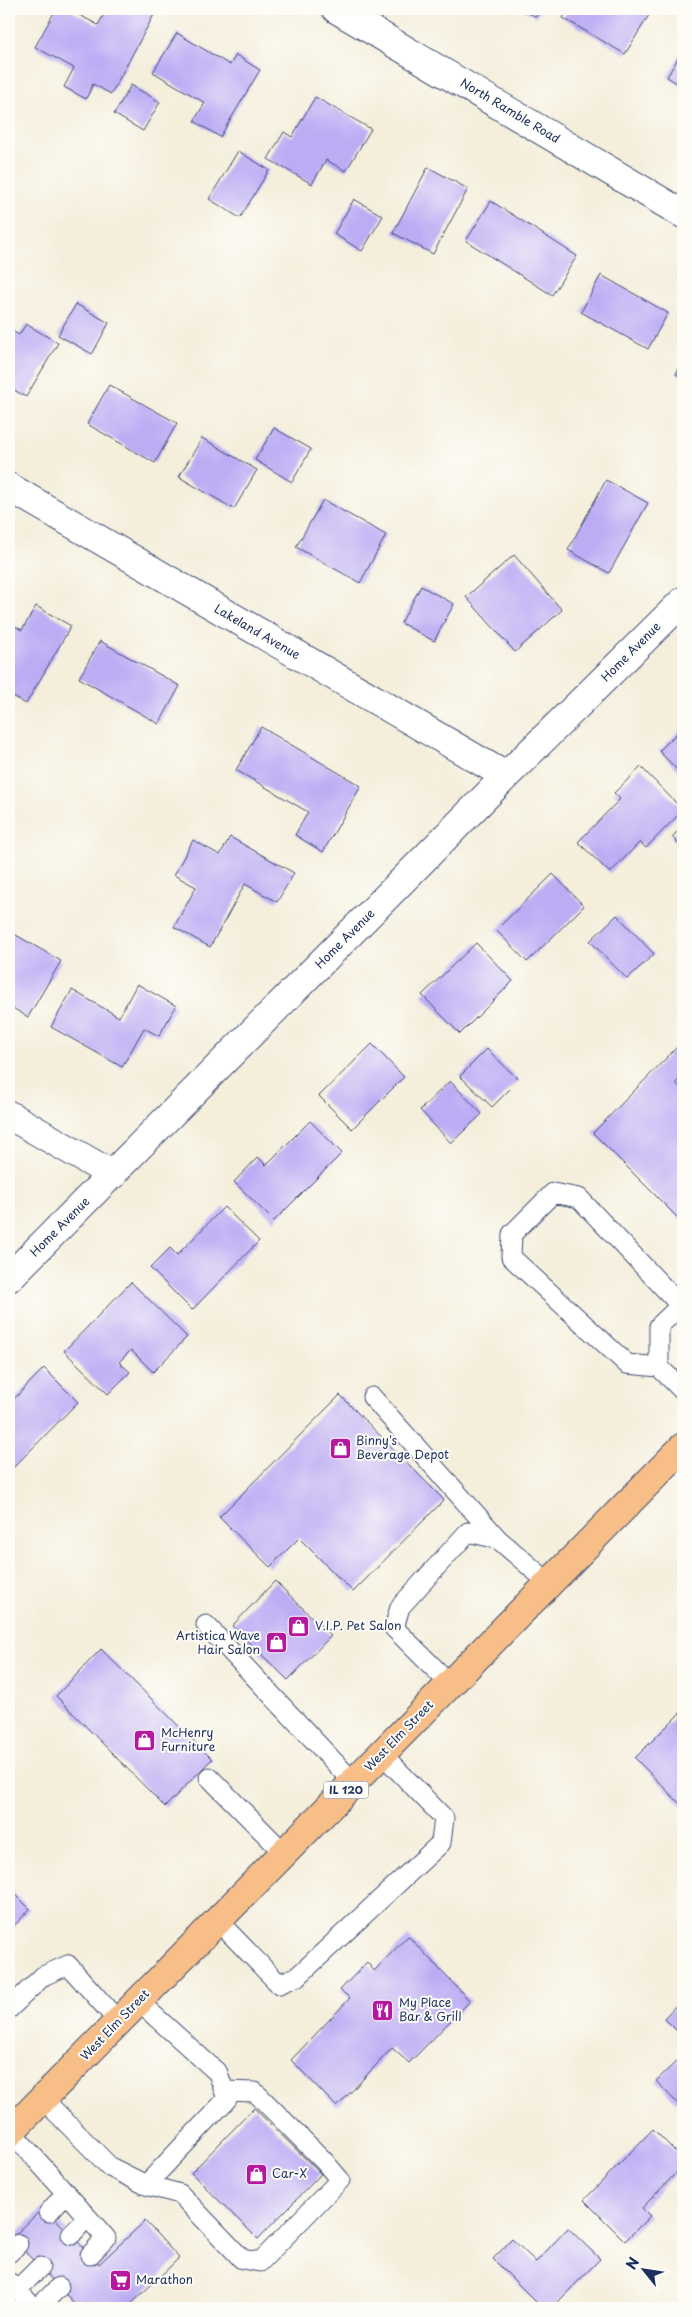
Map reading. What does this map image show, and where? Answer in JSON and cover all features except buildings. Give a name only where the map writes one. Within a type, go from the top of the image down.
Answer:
[{"type":"main road","name":"West Elm Street","points":[[9,2131],[683,1447]]},
{"type":"street","name":"North Ramble Road","points":[[336,9],[683,214]]},
{"type":"street","name":"Lakeland Avenue","points":[[9,487],[506,776]]},
{"type":"street","name":"Home Avenue","points":[[9,1278],[506,776],[683,601]]},
{"type":"street","points":[[9,1115],[113,1175]]},
{"type":"lane","points":[[660,1367],[659,1326],[682,1304],[579,1198],[553,1193],[512,1234],[511,1257],[627,1364],[660,1367],[683,1391]]},
{"type":"lane","points":[[372,1397],[498,1540],[549,1583]]},
{"type":"lane","points":[[450,1684],[394,1628],[400,1607],[468,1532],[498,1540]]},
{"type":"lane","points":[[206,1625],[353,1782]]},
{"type":"lane","points":[[218,1920],[279,1984],[298,1976],[441,1843],[444,1818],[382,1754]]},
{"type":"lane","points":[[208,1777],[284,1853]]},
{"type":"lane","points":[[9,2009],[43,1976],[68,1965],[118,2022]]},
{"type":"lane","points":[[138,2001],[218,2073],[227,2099],[146,2185]]},
{"type":"lane","points":[[42,2098],[110,2166],[146,2185],[180,2194],[242,2259],[260,2262],[340,2180],[324,2161],[255,2092],[225,2092]]},
{"type":"lane","points":[[9,2131],[106,2238],[90,2255]]},
{"type":"lane","points":[[49,2212],[66,2193]]},
{"type":"lane","points":[[71,2235],[87,2217]]},
{"type":"lane","points":[[34,2308],[13,2287],[40,2267]]},
{"type":"lane","points":[[38,2308],[59,2287]]},
{"type":"place","name":"Binny's Beverage Depot","points":[[340,1448]]},
{"type":"place","name":"V.I.P. Pet Salon","points":[[299,1626]]},
{"type":"place","name":"Artistica Wave Hair Salon","points":[[276,1643]]},
{"type":"place","name":"McHenry Furniture","points":[[145,1740]]},
{"type":"place","name":"My Place Bar & Grill","points":[[383,2010]]},
{"type":"place","name":"Car-X","points":[[256,2174]]},
{"type":"place","name":"Marathon","points":[[120,2280]]}]
